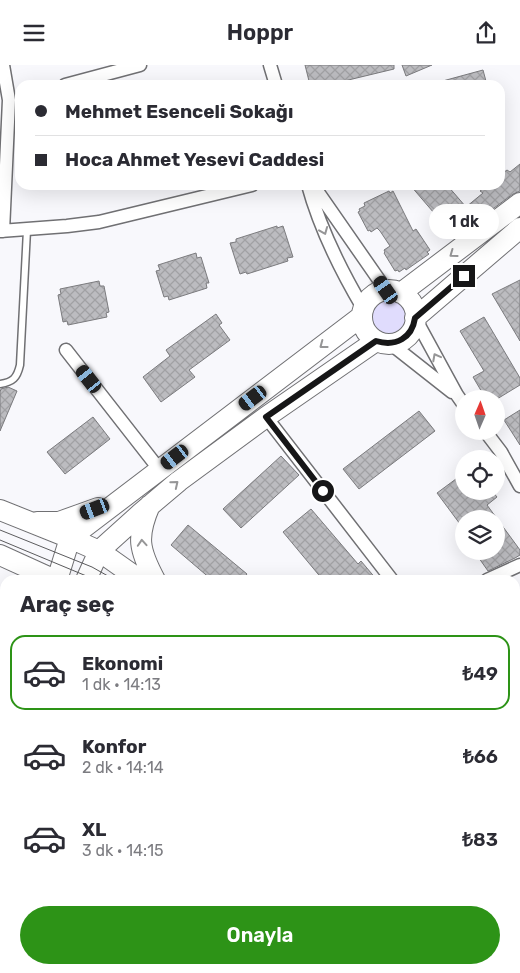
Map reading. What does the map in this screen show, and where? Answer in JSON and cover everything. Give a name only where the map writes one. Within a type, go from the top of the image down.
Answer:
[{"type":"main road","points":[[58,575],[70,538],[362,312],[372,296],[393,292],[520,203]]},
{"type":"main road","points":[[415,318],[520,228]]},
{"type":"main road","points":[[88,575],[99,551],[179,481],[266,417],[384,342],[405,338],[414,325],[415,318],[412,303],[393,292]]},
{"type":"main road","points":[[362,312],[365,331],[384,342]]},
{"type":"main road","points":[[30,522],[59,521],[73,517],[95,509],[133,489]]},
{"type":"main road","points":[[150,505],[144,520],[141,540],[144,559],[152,575]]},
{"type":"main road","points":[[0,510],[99,551],[133,575]]},
{"type":"main road","points":[[5,557],[45,575]]},
{"type":"main road","points":[[5,557],[16,575]]},
{"type":"street","points":[[3,65],[3,81],[14,98],[1,231],[67,227],[106,220],[231,190]]},
{"type":"street","points":[[83,80],[140,65]]},
{"type":"street","points":[[270,65],[274,80]]},
{"type":"street","points":[[310,190],[332,252],[362,312]]},
{"type":"street","points":[[317,190],[393,292]]},
{"type":"street","points":[[415,318],[455,391]]},
{"type":"street","points":[[384,342],[455,396]]},
{"type":"street","points":[[66,350],[159,469]]},
{"type":"street","points":[[266,417],[388,575]]},
{"type":"street","points":[[493,440],[515,465],[520,486]]},
{"type":"street","points":[[498,575],[520,565]]},
{"type":"lane","points":[[0,384],[8,383],[15,379],[20,365],[27,230]]},
{"type":"shaded area","points":[[389,300],[401,305],[406,317],[401,329],[389,334],[377,329],[372,317],[377,305]]},
{"type":"building","points":[[305,65],[394,65],[394,69],[348,80],[309,80]]},
{"type":"building","points":[[402,65],[432,65],[406,76]]},
{"type":"building","points":[[483,70],[486,80],[446,80]]},
{"type":"building","points":[[520,164],[520,191],[490,211],[488,208],[468,223],[470,226],[458,235],[455,232],[449,237],[432,215],[434,213],[414,190],[451,190],[466,207],[483,193],[480,191],[481,190],[505,190],[505,171],[507,170],[510,172]]},
{"type":"building","points":[[389,191],[390,193],[393,191],[413,231],[416,229],[430,250],[427,252],[429,254],[406,270],[405,268],[399,272],[398,270],[395,271],[384,253],[384,250],[390,246],[380,231],[377,228],[371,232],[370,230],[368,231],[358,212],[360,211],[359,209],[365,206],[364,203]]},
{"type":"building","points":[[277,226],[277,228],[283,226],[293,257],[287,258],[288,261],[247,274],[246,272],[240,274],[230,243],[236,242],[236,239]]},
{"type":"building","points":[[196,253],[197,258],[201,257],[209,283],[206,283],[207,288],[169,300],[168,296],[164,297],[156,271],[160,270],[158,265]]},
{"type":"building","points":[[520,280],[520,341],[492,294]]},
{"type":"building","points":[[99,281],[100,286],[104,286],[109,312],[106,313],[107,317],[68,325],[67,321],[63,322],[58,295],[61,294],[60,289]]},
{"type":"building","points":[[216,314],[222,323],[219,325],[230,340],[189,370],[195,377],[161,402],[143,377],[170,356],[166,350]]},
{"type":"building","points":[[484,317],[520,378],[520,385],[505,394],[505,390],[481,390],[473,377],[484,371],[460,331]]},
{"type":"building","points":[[8,387],[17,391],[0,431],[0,392],[1,389]]},
{"type":"building","points":[[520,410],[520,445],[505,422],[505,419]]},
{"type":"building","points":[[419,411],[435,431],[359,489],[343,469]]},
{"type":"building","points":[[93,417],[110,439],[65,474],[47,452]]},
{"type":"building","points":[[281,456],[299,475],[241,528],[223,509]]},
{"type":"building","points":[[455,480],[455,500],[493,500],[487,505],[491,510],[455,510],[455,517],[437,493]]},
{"type":"building","points":[[311,509],[358,564],[361,561],[373,575],[319,575],[283,532]]},
{"type":"building","points":[[188,525],[247,574],[206,575],[171,545]]},
{"type":"building","points":[[505,530],[520,550],[520,555],[488,571],[480,560],[505,560]]},
{"type":"tram line","points":[[0,530],[92,567],[106,575]]},
{"type":"tram line","points":[[0,540],[84,575]]},
{"type":"route","points":[[323,491],[266,417],[376,341],[391,343],[399,342],[405,338],[414,325],[415,318],[464,276]]}]
